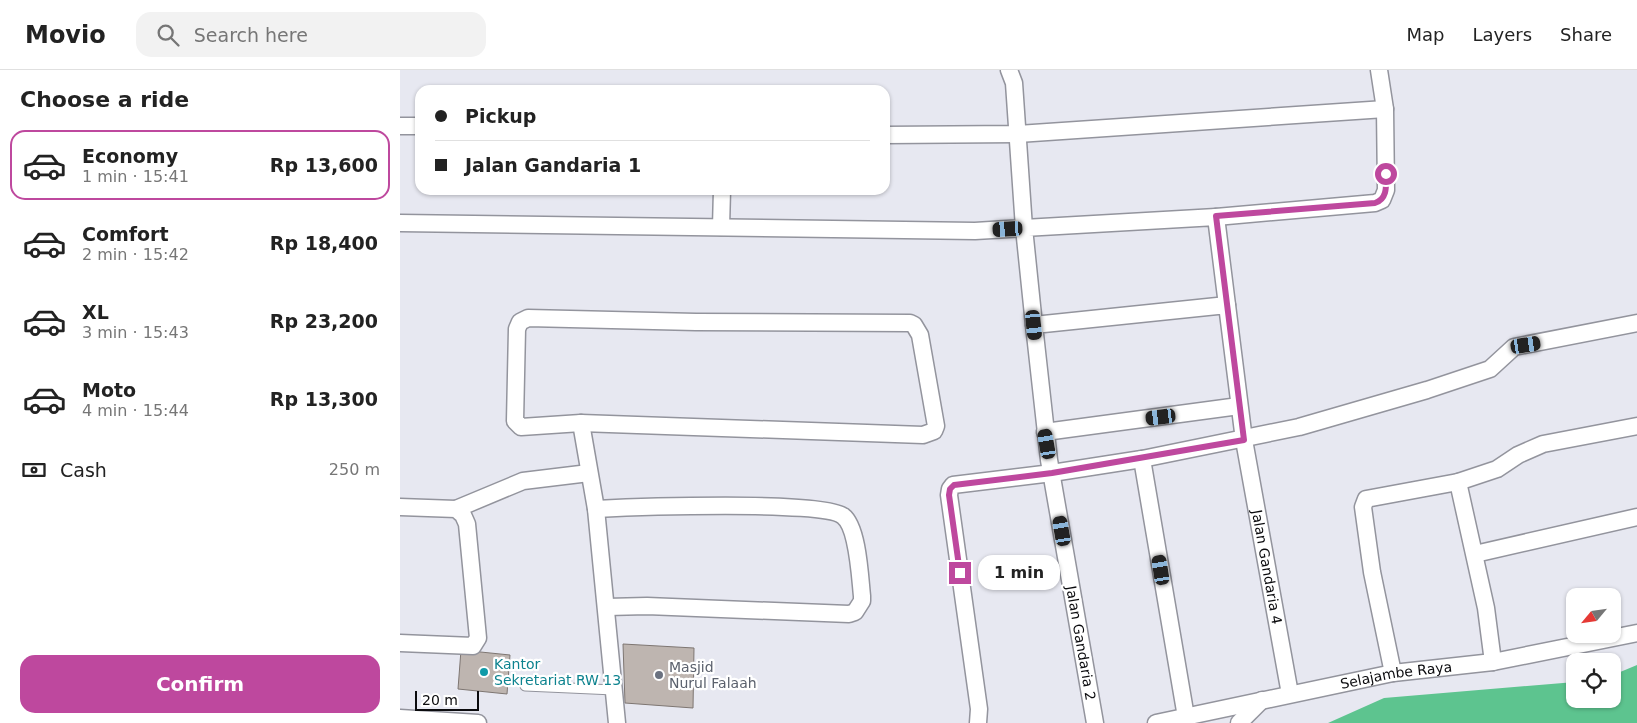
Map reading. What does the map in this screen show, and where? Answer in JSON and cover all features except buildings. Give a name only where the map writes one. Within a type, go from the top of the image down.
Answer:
[{"type":"street","name":"Jalan Gandaria 2","points":[[1010,70],[1014,83],[1024,228],[1048,452],[1095,723]]},
{"type":"street","points":[[400,223],[975,231],[1216,216],[1379,202],[1386,190],[1385,109],[1379,70]]},
{"type":"street","points":[[890,135],[1018,134],[1385,109]]},
{"type":"street","points":[[400,126],[415,126]]},
{"type":"street","points":[[721,227],[722,195]]},
{"type":"street","name":"Jalan Gandaria 4","points":[[1216,216],[1244,440],[1290,694]]},
{"type":"street","points":[[1034,325],[1227,305]]},
{"type":"street","points":[[524,319],[910,322],[920,336],[936,426],[934,431],[923,435],[581,424],[523,427],[516,423],[518,325],[524,319]]},
{"type":"street","points":[[1048,452],[1142,459],[1244,440],[1318,422],[1454,382],[1490,369],[1514,347],[1637,323]]},
{"type":"street","points":[[978,723],[978,709],[949,492],[955,484],[1048,452],[1239,406]]},
{"type":"street","points":[[581,424],[596,509],[617,723]]},
{"type":"street","points":[[1393,673],[1372,572],[1363,504],[1369,497],[1458,482],[1497,469],[1518,455],[1543,444],[1637,426]]},
{"type":"street","points":[[1142,459],[1186,717]]},
{"type":"street","points":[[400,507],[456,509],[524,481],[589,474]]},
{"type":"street","points":[[1458,482],[1475,554],[1494,662]]},
{"type":"street","points":[[596,509],[730,506],[796,508],[837,513],[844,516],[852,527],[862,596],[862,601],[855,612],[848,614],[647,606],[607,608]]},
{"type":"street","points":[[400,643],[472,646],[478,641],[467,524],[463,515],[456,509]]},
{"type":"street","points":[[1475,554],[1637,516]]},
{"type":"street","name":"Selajambe Raya","points":[[1156,723],[1393,673],[1494,662],[1637,632]]},
{"type":"street","points":[[1239,723],[1262,700]]},
{"type":"street","points":[[400,718],[478,723]]},
{"type":"lane","points":[[525,686],[614,690]]},
{"type":"green space","points":[[1637,665],[1637,723],[1328,723],[1384,698],[1566,683],[1566,708],[1621,708],[1621,672]]},
{"type":"place","name":"Kantor Sekretariat RW 13","points":[[484,672]]},
{"type":"place","name":"Masjid Nurul Falaah","points":[[659,675]]},
{"type":"route","points":[[960,573],[949,495],[950,489],[954,485],[1052,473],[1244,440],[1216,216],[1375,203],[1382,200],[1385,195],[1386,174]]}]
